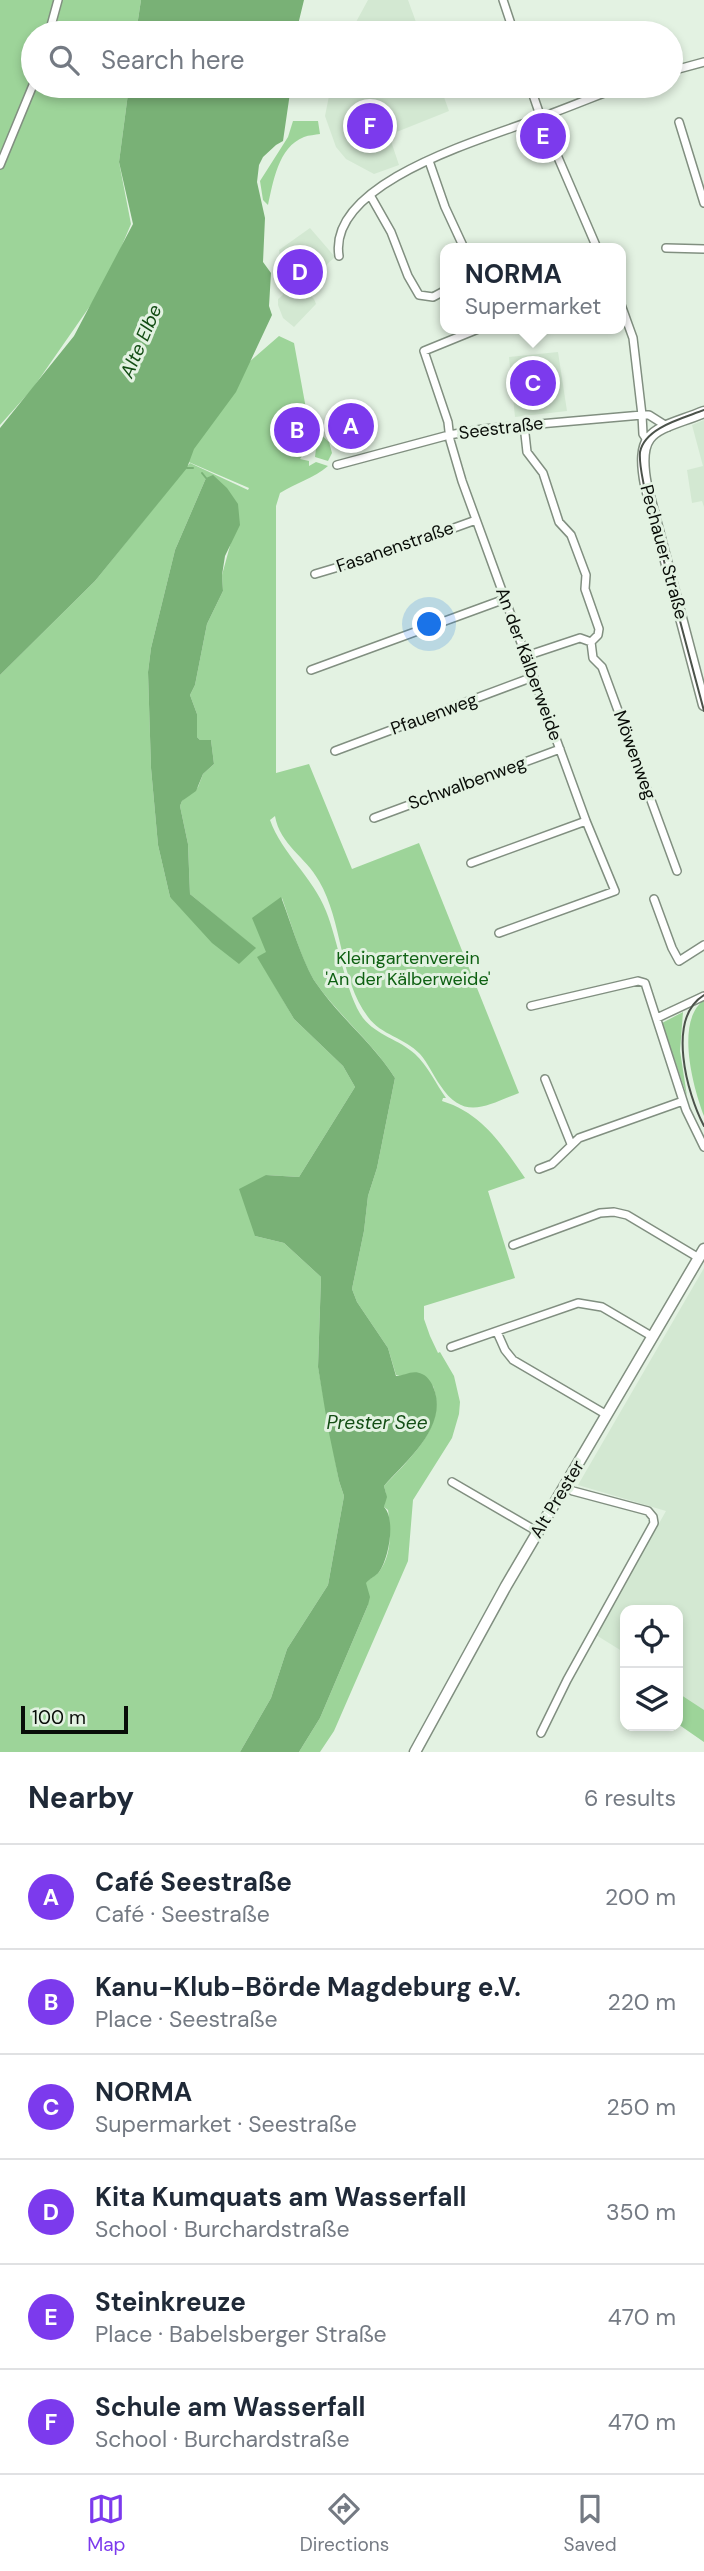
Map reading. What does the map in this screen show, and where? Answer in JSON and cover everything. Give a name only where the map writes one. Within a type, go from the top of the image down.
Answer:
[{"type":"main road","points":[[647,440],[668,427],[704,412]]},
{"type":"main road","name":"Pechauer Straße","points":[[647,440],[642,457],[646,485],[704,705]]},
{"type":"main road","name":"Alt Prester","points":[[415,1752],[506,1586],[702,1253]]},
{"type":"street","points":[[52,21],[58,0]]},
{"type":"street","points":[[503,0],[510,21]]},
{"type":"street","points":[[683,68],[704,62]]},
{"type":"street","points":[[0,165],[28,98]]},
{"type":"street","points":[[534,98],[595,243]]},
{"type":"street","points":[[339,256],[337,239],[342,225],[350,214],[390,178],[484,137],[592,98]]},
{"type":"street","points":[[679,122],[704,203]]},
{"type":"street","points":[[429,161],[445,207],[462,243]]},
{"type":"street","points":[[370,195],[391,232],[408,276],[419,295],[433,298],[440,294]]},
{"type":"street","points":[[666,248],[704,249]]},
{"type":"street","points":[[626,317],[633,338],[643,434],[647,440]]},
{"type":"street","name":"An der Kälberweide","points":[[466,334],[424,351],[476,520],[586,821],[615,891],[499,933]]},
{"type":"street","points":[[642,415],[649,415],[668,427]]},
{"type":"street","name":"Seestraße","points":[[337,465],[449,435],[483,429],[642,415]]},
{"type":"street","name":"Möwenweg","points":[[524,425],[527,452],[543,473],[559,522],[571,535],[586,575],[585,589],[599,629],[598,635],[591,642],[593,658],[602,667],[677,871]]},
{"type":"street","name":"Fasanenstraße","points":[[315,574],[379,555],[476,520]]},
{"type":"street","points":[[311,670],[505,599]]},
{"type":"street","points":[[526,656],[580,638],[591,642]]},
{"type":"street","name":"Pfauenweg","points":[[335,751],[533,677]]},
{"type":"street","name":"Schwalbenweg","points":[[374,818],[560,749]]},
{"type":"street","points":[[471,863],[586,821]]},
{"type":"street","points":[[654,899],[679,961],[704,945]]},
{"type":"street","points":[[531,1006],[638,981],[645,983],[683,1101],[704,1146]]},
{"type":"street","points":[[657,1018],[704,996]]},
{"type":"street","points":[[545,1079],[571,1144]]},
{"type":"street","points":[[538,1169],[552,1164],[579,1138],[683,1101]]},
{"type":"street","points":[[513,1245],[600,1213],[614,1212],[626,1215],[702,1253]]},
{"type":"street","points":[[451,1347],[580,1303],[602,1307],[653,1337]]},
{"type":"street","points":[[497,1332],[513,1360],[607,1415]]},
{"type":"street","points":[[453,1482],[538,1532]]},
{"type":"street","points":[[541,1733],[567,1680],[654,1523],[648,1511],[565,1487]]},
{"type":"shaded area","points":[[368,0],[408,0],[416,21],[357,21]]},
{"type":"shaded area","points":[[329,98],[444,98],[449,111],[389,135],[399,165],[374,174],[346,159],[336,147],[325,116]]},
{"type":"shaded area","points":[[310,228],[335,257],[302,287],[316,304],[294,327],[283,318],[278,305],[278,299],[283,295],[279,250]]},
{"type":"shaded area","points":[[558,352],[567,411],[515,417],[509,357]]},
{"type":"shaded area","points":[[704,420],[704,507],[702,501],[692,503],[687,470],[703,466],[692,425]]},
{"type":"shaded area","points":[[704,1268],[704,1742],[683,1727],[683,1605],[620,1605],[620,1650],[596,1635],[666,1511],[578,1485]]},
{"type":"green space","points":[[0,0],[141,0],[138,21],[21,21],[21,98],[127,98],[119,162],[131,224],[106,283],[33,388],[0,425]]},
{"type":"green space","points":[[293,121],[318,121],[320,134],[304,137],[288,149],[278,166],[268,205],[263,200],[260,181],[288,137]]},
{"type":"green space","name":"Kleingartenverein 'An der Kälberweide'","points":[[279,336],[294,343],[307,414],[308,447],[300,459],[309,461],[309,466],[316,462],[328,466],[280,493],[276,506],[276,773],[309,764],[352,869],[419,843],[519,1093],[477,1107],[458,1104],[440,1085],[420,1054],[373,1023],[351,985],[333,914],[319,881],[282,835],[275,816],[270,820],[282,844],[313,887],[326,911],[347,982],[363,1018],[374,1029],[415,1054],[446,1098],[442,1101],[469,1113],[480,1122],[499,1142],[525,1178],[488,1191],[515,1278],[424,1306],[424,1319],[430,1336],[454,1376],[460,1402],[459,1414],[452,1438],[413,1500],[408,1561],[334,1731],[320,1752],[299,1752],[320,1718],[368,1605],[365,1583],[379,1572],[386,1558],[390,1526],[388,1510],[384,1507],[384,1486],[423,1441],[435,1415],[436,1401],[433,1386],[396,1375],[388,1348],[357,1302],[352,1289],[368,1196],[377,1168],[395,1078],[377,1053],[316,983],[302,954],[282,898],[266,953],[258,957],[294,1019],[343,1066],[355,1087],[299,1177],[266,1175],[255,1236],[284,1243],[321,1277],[318,1367],[344,1496],[328,1585],[287,1649],[271,1698],[240,1752],[0,1752],[0,675],[95,581],[190,463],[248,490],[249,488],[177,457],[240,370]],"holes":[[[206,478],[231,542],[222,575],[223,591],[207,624],[195,685],[190,695],[197,714],[197,737],[200,740],[211,740],[214,764],[203,774],[198,787],[180,806],[188,844],[190,894],[255,948],[170,897],[158,845],[151,768],[148,672],[151,648],[175,550]]]},
{"type":"green space","points":[[318,432],[329,442],[332,453],[328,461],[315,457]]},
{"type":"green space","points":[[704,1000],[704,1116],[695,1089],[688,1038],[695,1010]]},
{"type":"green space","points":[[683,1012],[680,1051],[687,1096],[662,1023]]},
{"type":"green space","points":[[683,1696],[704,1710],[704,1742],[683,1727]]},
{"type":"water","points":[[141,0],[304,0],[299,21],[138,21]]},
{"type":"water","name":"Alte Elbe","points":[[127,98],[289,98],[283,141],[263,157],[257,182],[265,218],[263,262],[271,273],[269,306],[272,315],[236,392],[194,449],[187,468],[95,581],[0,675],[0,428],[74,336],[133,224],[119,162]]},
{"type":"water","points":[[213,475],[227,488],[238,504],[240,525],[225,556],[223,591],[207,624],[195,685],[190,695],[197,714],[197,737],[200,740],[211,740],[214,764],[203,774],[196,791],[182,801],[180,806],[188,844],[190,894],[256,948],[239,964],[212,943],[170,897],[158,845],[151,768],[148,672],[151,648],[175,550],[206,478]]},
{"type":"water","name":"Prester See","points":[[281,897],[316,983],[395,1078],[377,1168],[368,1196],[352,1289],[357,1302],[388,1348],[396,1376],[415,1372],[424,1375],[433,1387],[437,1406],[429,1432],[384,1486],[387,1497],[384,1507],[390,1520],[386,1558],[379,1572],[366,1583],[370,1597],[368,1605],[320,1718],[299,1752],[240,1752],[271,1698],[287,1649],[328,1585],[344,1496],[328,1428],[318,1367],[321,1277],[284,1243],[255,1236],[239,1189],[266,1175],[299,1177],[355,1087],[343,1066],[294,1019],[257,957],[266,952],[252,918]]},
{"type":"waterway","points":[[187,468],[193,468]]},
{"type":"waterway","points":[[202,473],[206,478]]},
{"type":"tram line","points":[[704,410],[657,430],[643,443],[640,452],[644,486],[704,711]]},
{"type":"tram line","points":[[704,995],[692,1006],[683,1038],[683,1057],[691,1095],[704,1126]]},
{"type":"place","name":"Schule am Wasserfall","points":[[370,126]]},
{"type":"place","name":"Steinkreuze","points":[[543,136]]},
{"type":"place","name":"Kita Kumquats am Wasserfall","points":[[300,272]]},
{"type":"place","name":"NORMA","points":[[533,383]]},
{"type":"place","name":"Café Seestraße","points":[[351,426]]},
{"type":"place","name":"Kanu-Klub-Börde Magdeburg e.V.","points":[[297,430]]}]
